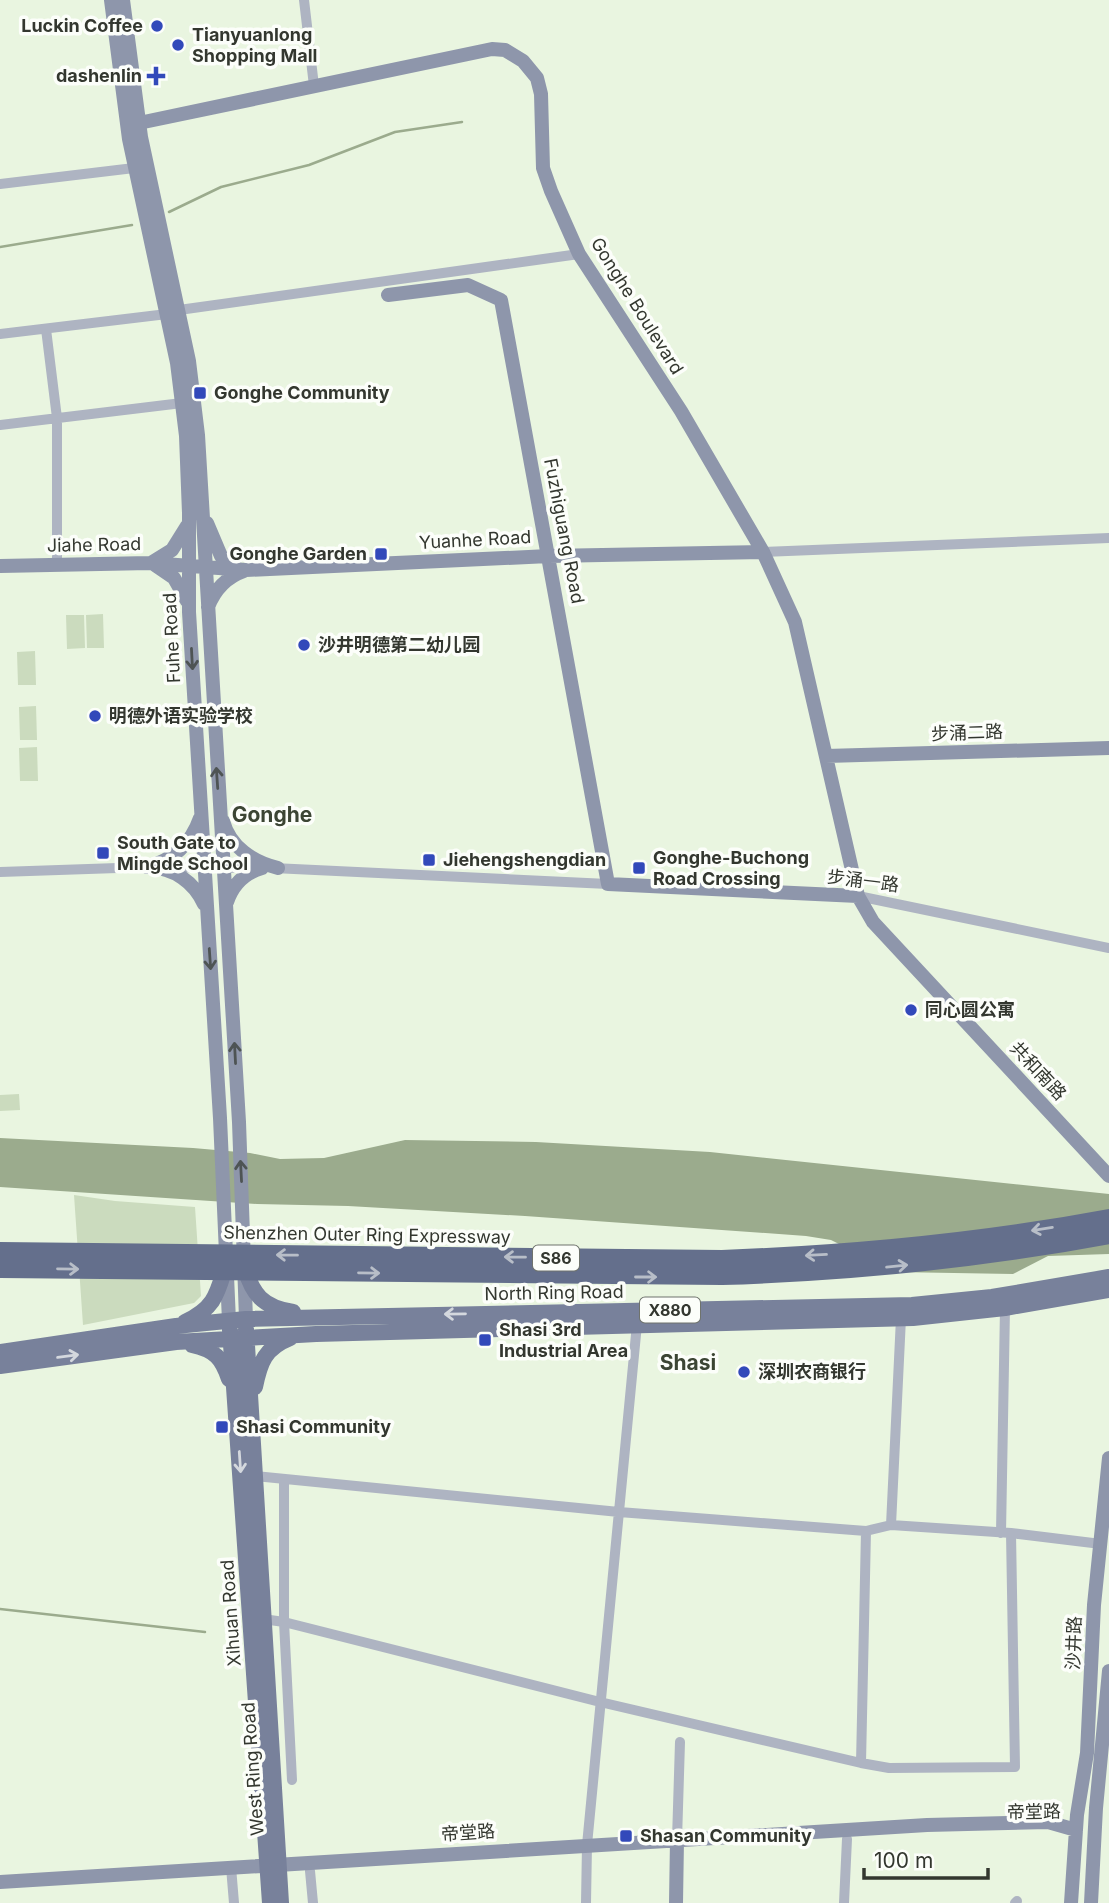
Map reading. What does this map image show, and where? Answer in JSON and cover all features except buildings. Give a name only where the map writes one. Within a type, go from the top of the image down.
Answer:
[{"type":"highway","name":"Shenzhen Outer Ring Expressway","points":[[0,1251],[722,1259],[915,1246],[1031,1231],[1109,1217]]},
{"type":"highway","name":"Shenzhen Outer Ring Expressway","points":[[0,1269],[722,1276],[826,1272],[930,1262],[1109,1235]]},
{"type":"main road","points":[[226,1265],[210,1306],[176,1334],[216,1353],[224,1364],[235,1396]]},
{"type":"main road","points":[[244,1265],[249,1285],[263,1300],[281,1310],[317,1316]]},
{"type":"main road","name":"North Ring Road","points":[[0,1366],[246,1319],[912,1305],[992,1297],[1109,1277]]},
{"type":"main road","name":"North Ring Road","points":[[0,1352],[176,1334],[239,1338],[901,1318],[1005,1308],[1109,1290]]},
{"type":"main road","points":[[239,1338],[246,1319]]},
{"type":"main road","name":"Xihuan Road","points":[[229,1321],[239,1338],[235,1396],[273,1869],[270,1903]]},
{"type":"main road","points":[[251,1410],[259,1367],[264,1355],[274,1345],[297,1335]]},
{"type":"main road","name":"West Ring Road","points":[[239,1338],[251,1410],[273,1869],[281,1903]]},
{"type":"street","name":"Fuhe Road","points":[[111,0],[134,168],[173,312],[194,403],[203,513],[239,1122],[246,1319]]},
{"type":"street","name":"Fuhe Road","points":[[123,0],[139,123],[173,312],[182,403],[189,520],[189,612],[220,1123],[229,1321]]},
{"type":"street","points":[[304,0],[314,86]]},
{"type":"street","name":"Gonghe Boulevard","points":[[139,123],[492,49],[505,50],[523,61],[537,78],[541,94],[543,167],[579,254],[681,411],[763,552],[795,622],[858,896]]},
{"type":"street","points":[[0,184],[134,168]]},
{"type":"street","points":[[0,334],[579,254]]},
{"type":"street","name":"Fuzhiguang Road","points":[[388,295],[468,285],[501,300],[608,884]]},
{"type":"street","points":[[46,328],[57,418],[57,565]]},
{"type":"street","points":[[0,425],[182,403]]},
{"type":"street","points":[[203,513],[221,556],[232,566],[246,570]]},
{"type":"street","points":[[150,563],[173,550],[183,536],[189,520]]},
{"type":"street","points":[[763,552],[1109,538]]},
{"type":"street","name":"Yuanhe Road","points":[[188,566],[246,570],[549,556],[763,552]]},
{"type":"street","points":[[150,563],[167,572],[180,586],[189,612]]},
{"type":"street","name":"Jiahe Road","points":[[0,566],[150,563],[188,566]]},
{"type":"street","points":[[207,611],[222,584],[246,570]]},
{"type":"street","name":"步涌二路","points":[[826,756],[1109,748]]},
{"type":"street","points":[[219,807],[226,832],[237,846],[252,858],[278,868]]},
{"type":"street","points":[[147,867],[163,862],[184,846],[194,833],[201,808]]},
{"type":"street","points":[[0,872],[147,867],[278,868],[608,884]]},
{"type":"street","points":[[147,867],[164,869],[186,880],[202,899],[207,914]]},
{"type":"street","points":[[226,913],[230,894],[237,882],[248,873],[262,868]]},
{"type":"street","name":"步涌一路","points":[[608,884],[858,896],[1109,948]]},
{"type":"street","name":"共和南路","points":[[858,896],[873,922],[1109,1176]]},
{"type":"street","points":[[263,1619],[861,1763],[889,1768],[1015,1767],[1006,1533],[1005,1308]]},
{"type":"street","points":[[891,1525],[901,1318]]},
{"type":"street","points":[[586,1903],[587,1850],[600,1702],[637,1324]]},
{"type":"street","name":"沙井路","points":[[1071,1903],[1076,1830],[1087,1753],[1094,1605],[1109,1458]]},
{"type":"street","points":[[255,1476],[618,1511],[866,1531],[891,1525],[1006,1533],[1101,1544]]},
{"type":"street","points":[[284,1479],[284,1622],[292,1780]]},
{"type":"street","points":[[861,1763],[866,1531]]},
{"type":"street","points":[[1091,1903],[1096,1808],[1109,1671]]},
{"type":"street","points":[[676,1903],[680,1742]]},
{"type":"street","name":"帝堂路","points":[[0,1891],[273,1869],[677,1844],[940,1824],[1048,1822],[1076,1830]]},
{"type":"street","name":"帝堂路","points":[[677,1844],[1076,1830]]},
{"type":"street","points":[[844,1903],[847,1839]]},
{"type":"street","name":"帝堂路","points":[[273,1869],[310,1871],[587,1850]]},
{"type":"street","points":[[310,1871],[313,1903]]},
{"type":"street","points":[[232,1872],[234,1903]]},
{"type":"street","name":"帝堂路","points":[[0,1882],[232,1872]]},
{"type":"shaded area","points":[[103,614],[104,648],[87,648],[86,615]]},
{"type":"shaded area","points":[[66,615],[84,615],[85,648],[67,649]]},
{"type":"shaded area","points":[[35,651],[36,685],[18,685],[17,652]]},
{"type":"shaded area","points":[[36,706],[37,740],[20,740],[19,707]]},
{"type":"shaded area","points":[[37,747],[38,781],[20,781],[19,748]]},
{"type":"shaded area","points":[[19,1094],[20,1110],[0,1111],[0,1095]]},
{"type":"shaded area","points":[[0,1138],[193,1148],[250,1153],[280,1159],[324,1158],[405,1140],[536,1142],[710,1152],[1109,1194],[1109,1254],[1048,1256],[1013,1274],[895,1272],[831,1240],[806,1236],[525,1216],[257,1204],[0,1187]]},
{"type":"shaded area","points":[[74,1195],[195,1207],[201,1296],[194,1303],[83,1325]]},
{"type":"waterway","points":[[169,212],[221,187],[309,165],[395,132],[462,122]]},
{"type":"waterway","points":[[0,247],[132,225]]},
{"type":"waterway","points":[[0,1609],[205,1632]]},
{"type":"place","name":"Luckin Coffee","points":[[157,26]]},
{"type":"place","name":"Tianyuanlong Shopping Mall","points":[[178,45]]},
{"type":"place","name":"dashenlin","points":[[156,76]]},
{"type":"place","name":"Gonghe Community","points":[[200,393]]},
{"type":"place","name":"Gonghe Garden","points":[[381,554]]},
{"type":"place","name":"沙井明德第二幼儿园","points":[[304,645]]},
{"type":"place","name":"明德外语实验学校","points":[[95,716]]},
{"type":"place","name":"South Gate to Mingde School","points":[[103,853]]},
{"type":"place","name":"Jiehengshengdian","points":[[429,860]]},
{"type":"place","name":"Gonghe-Buchong Road Crossing","points":[[639,868]]},
{"type":"place","name":"同心圆公寓","points":[[911,1010]]},
{"type":"place","name":"Shasi 3rd Industrial Area","points":[[485,1340]]},
{"type":"place","name":"深圳农商银行","points":[[744,1372]]},
{"type":"place","name":"Shasi Community","points":[[222,1427]]},
{"type":"place","name":"Shasan Community","points":[[626,1836]]},
{"type":"district","name":"Gonghe","points":[[272,815]]},
{"type":"district","name":"Shasi","points":[[688,1363]]}]
